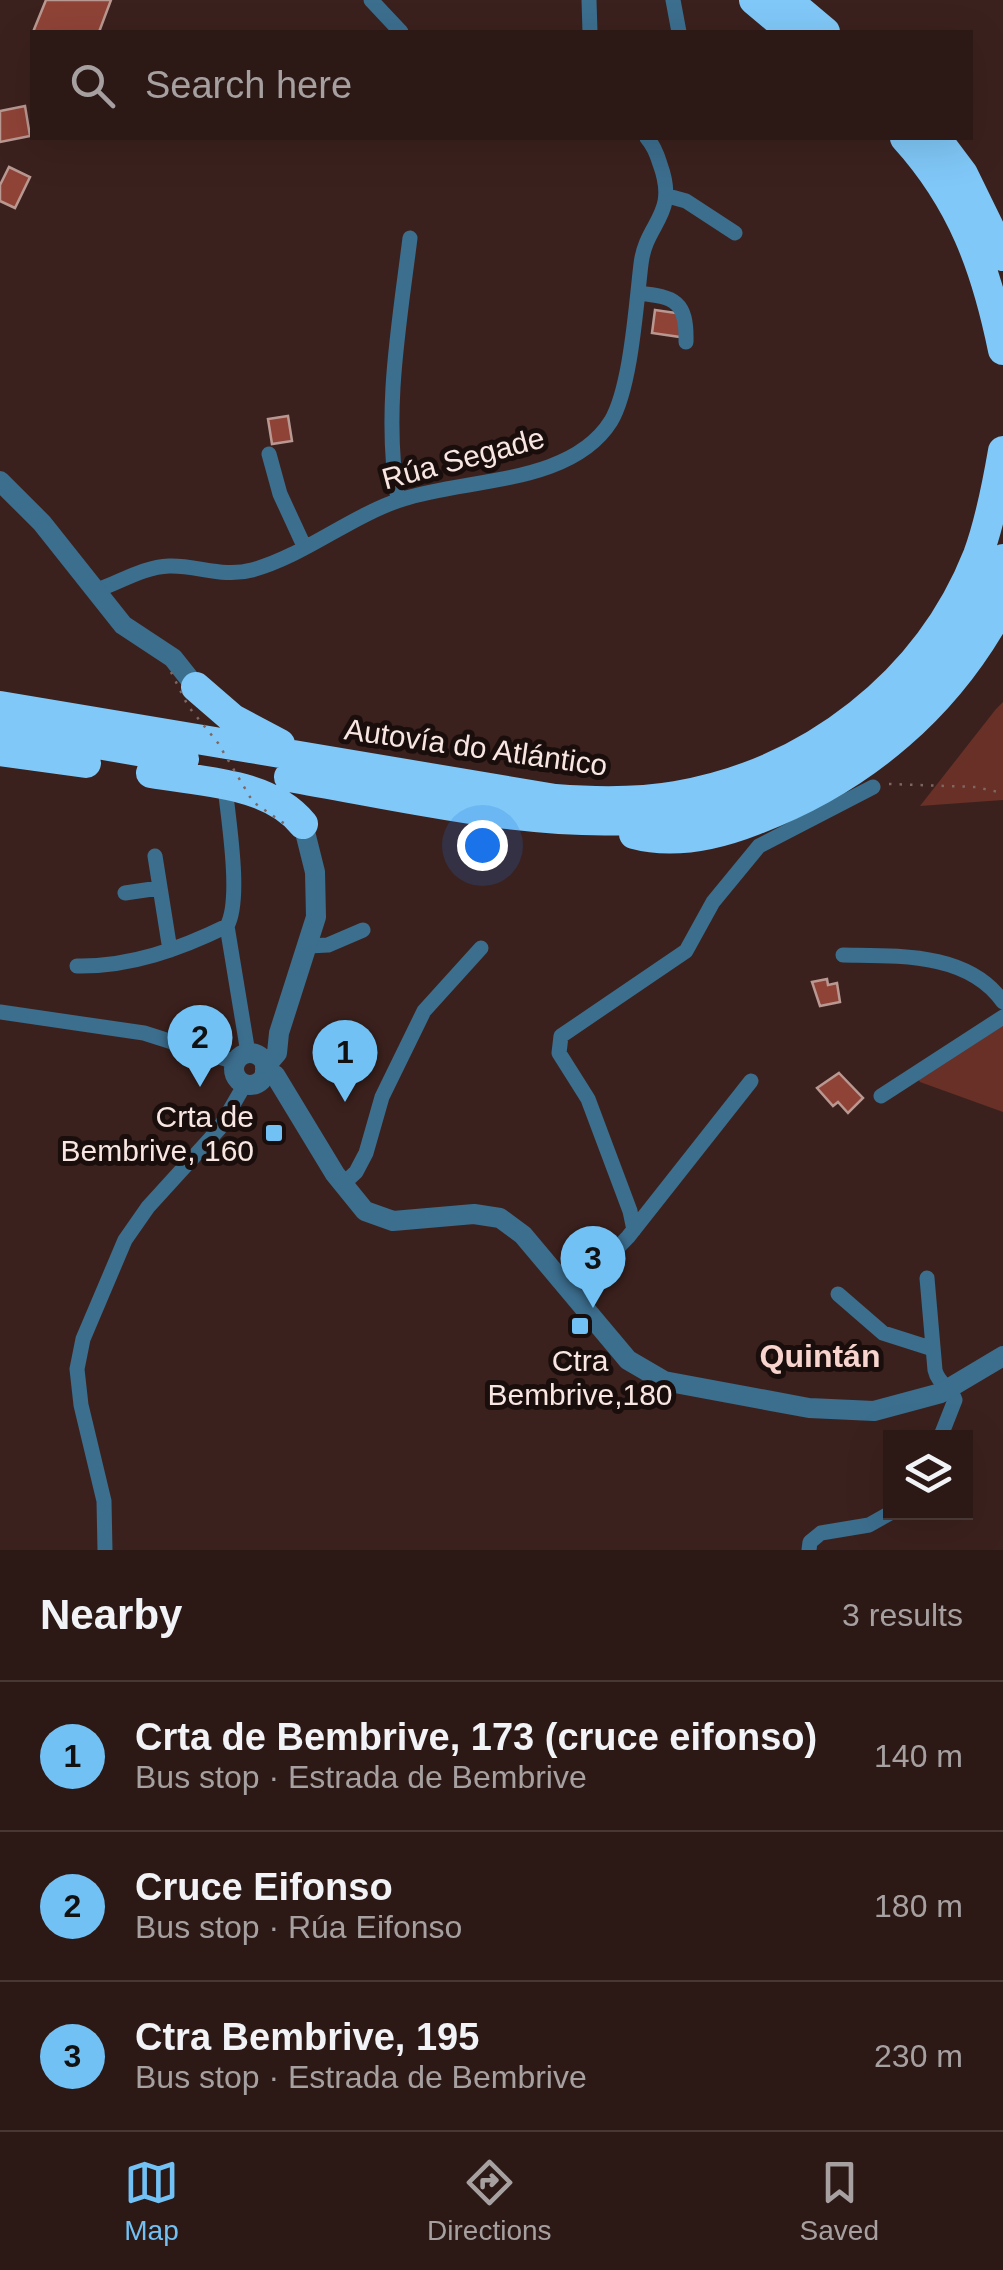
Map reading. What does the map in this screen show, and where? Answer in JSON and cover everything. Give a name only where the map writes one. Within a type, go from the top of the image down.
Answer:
[{"type":"highway","points":[[754,0],[790,30]]},
{"type":"highway","points":[[786,0],[824,30]]},
{"type":"highway","points":[[800,0],[824,30]]},
{"type":"highway","points":[[907,140],[942,184],[970,233],[993,300],[1003,350]]},
{"type":"highway","points":[[938,140],[964,174],[1003,256]]},
{"type":"highway","name":"Autovía do Atlántico","points":[[0,706],[518,794],[592,802],[675,796],[747,778],[794,758],[871,705],[935,635],[961,592],[978,553],[1003,451]]},
{"type":"highway","name":"Autovía do Atlántico","points":[[0,727],[470,808],[590,822],[660,820],[721,808],[778,788],[851,750],[886,721],[954,648],[1003,559]]},
{"type":"highway","points":[[590,822],[646,838],[673,840],[735,828],[798,804],[857,770],[898,739],[952,683],[984,640],[1003,603]]},
{"type":"highway","points":[[184,680],[254,732],[314,760]]},
{"type":"highway","points":[[151,732],[176,728],[197,718],[200,702],[184,680]]},
{"type":"highway","points":[[0,751],[266,796],[290,808],[294,824]]},
{"type":"street","points":[[371,0],[400,30]]},
{"type":"street","points":[[590,0],[590,30]]},
{"type":"street","points":[[673,0],[679,30]]},
{"type":"street","points":[[653,140],[668,196],[686,201],[735,233]]},
{"type":"street","name":"Rúa Segade","points":[[97,590],[166,566],[214,573],[251,570],[398,500],[540,470],[594,440],[610,423],[617,406],[642,258],[668,196]]},
{"type":"street","points":[[398,500],[391,387],[410,238]]},
{"type":"street","points":[[638,293],[666,296],[677,303],[687,324],[686,342]]},
{"type":"street","points":[[268,454],[280,494],[304,546]]},
{"type":"street","points":[[0,480],[42,523],[123,625],[172,658],[184,680]]},
{"type":"street","points":[[224,786],[232,850],[232,910],[227,926],[253,1068]]},
{"type":"street","points":[[634,1230],[588,1099],[559,1053],[561,1036],[686,951],[713,902],[760,846],[776,834],[873,787]]},
{"type":"street","points":[[105,1550],[104,1501],[80,1405],[77,1369],[84,1339],[125,1240],[148,1207],[219,1128],[253,1068],[279,1034],[308,946],[317,901],[315,872],[294,824]]},
{"type":"street","points":[[155,856],[170,950]]},
{"type":"street","points":[[125,893],[159,888]]},
{"type":"street","points":[[77,966],[125,964],[192,943],[227,926]]},
{"type":"street","points":[[308,946],[328,945],[362,930]]},
{"type":"street","points":[[342,1185],[356,1172],[366,1153],[382,1097],[424,1011],[481,948]]},
{"type":"street","points":[[843,955],[924,958],[987,982],[1003,1002]]},
{"type":"street","points":[[0,1012],[144,1032],[253,1068],[288,1100],[358,1205],[382,1220],[474,1214],[500,1218],[523,1236],[628,1360],[664,1382],[845,1412],[887,1409],[949,1389],[1003,1356]]},
{"type":"street","points":[[882,1096],[1003,1017]]},
{"type":"street","points":[[572,1294],[634,1230],[751,1081]]},
{"type":"street","points":[[927,1278],[930,1348],[937,1379],[949,1389],[955,1404],[944,1430]]},
{"type":"street","points":[[838,1294],[883,1333],[930,1348]]},
{"type":"street","points":[[809,1550],[810,1542],[821,1533],[869,1524],[883,1517]]},
{"type":"path","points":[[184,680],[188,706],[218,744],[253,802],[294,824]]},
{"type":"path","points":[[873,787],[976,787],[1003,793]]},
{"type":"shaded area","points":[[1003,702],[1003,800],[920,806],[996,709]]},
{"type":"shaded area","points":[[1003,1023],[1003,1112],[917,1078]]},
{"type":"building","points":[[46,0],[111,0],[100,30],[34,30]]},
{"type":"building","points":[[25,106],[30,136],[0,142],[0,111]]},
{"type":"building","points":[[9,167],[30,177],[15,208],[0,201],[0,185]]},
{"type":"building","points":[[655,310],[683,314],[680,337],[652,333]]},
{"type":"building","points":[[288,416],[292,441],[272,444],[268,419]]},
{"type":"building","points":[[827,979],[828,985],[837,983],[840,1002],[820,1006],[812,982]]},
{"type":"building","points":[[839,1073],[863,1098],[848,1113],[838,1102],[833,1106],[817,1088]]},
{"type":"place","name":"Cruce Eifonso","points":[[200,1087]]},
{"type":"place","name":"Crta de Bembrive, 173 (cruce eifonso)","points":[[345,1102]]},
{"type":"place","name":"Crta de Bembrive, 160","points":[[274,1133]]},
{"type":"place","name":"Ctra Bembrive, 195","points":[[593,1308]]},
{"type":"place","name":"Ctra Bembrive,180","points":[[580,1326]]},
{"type":"district","name":"Quintán","points":[[820,1356]]}]
